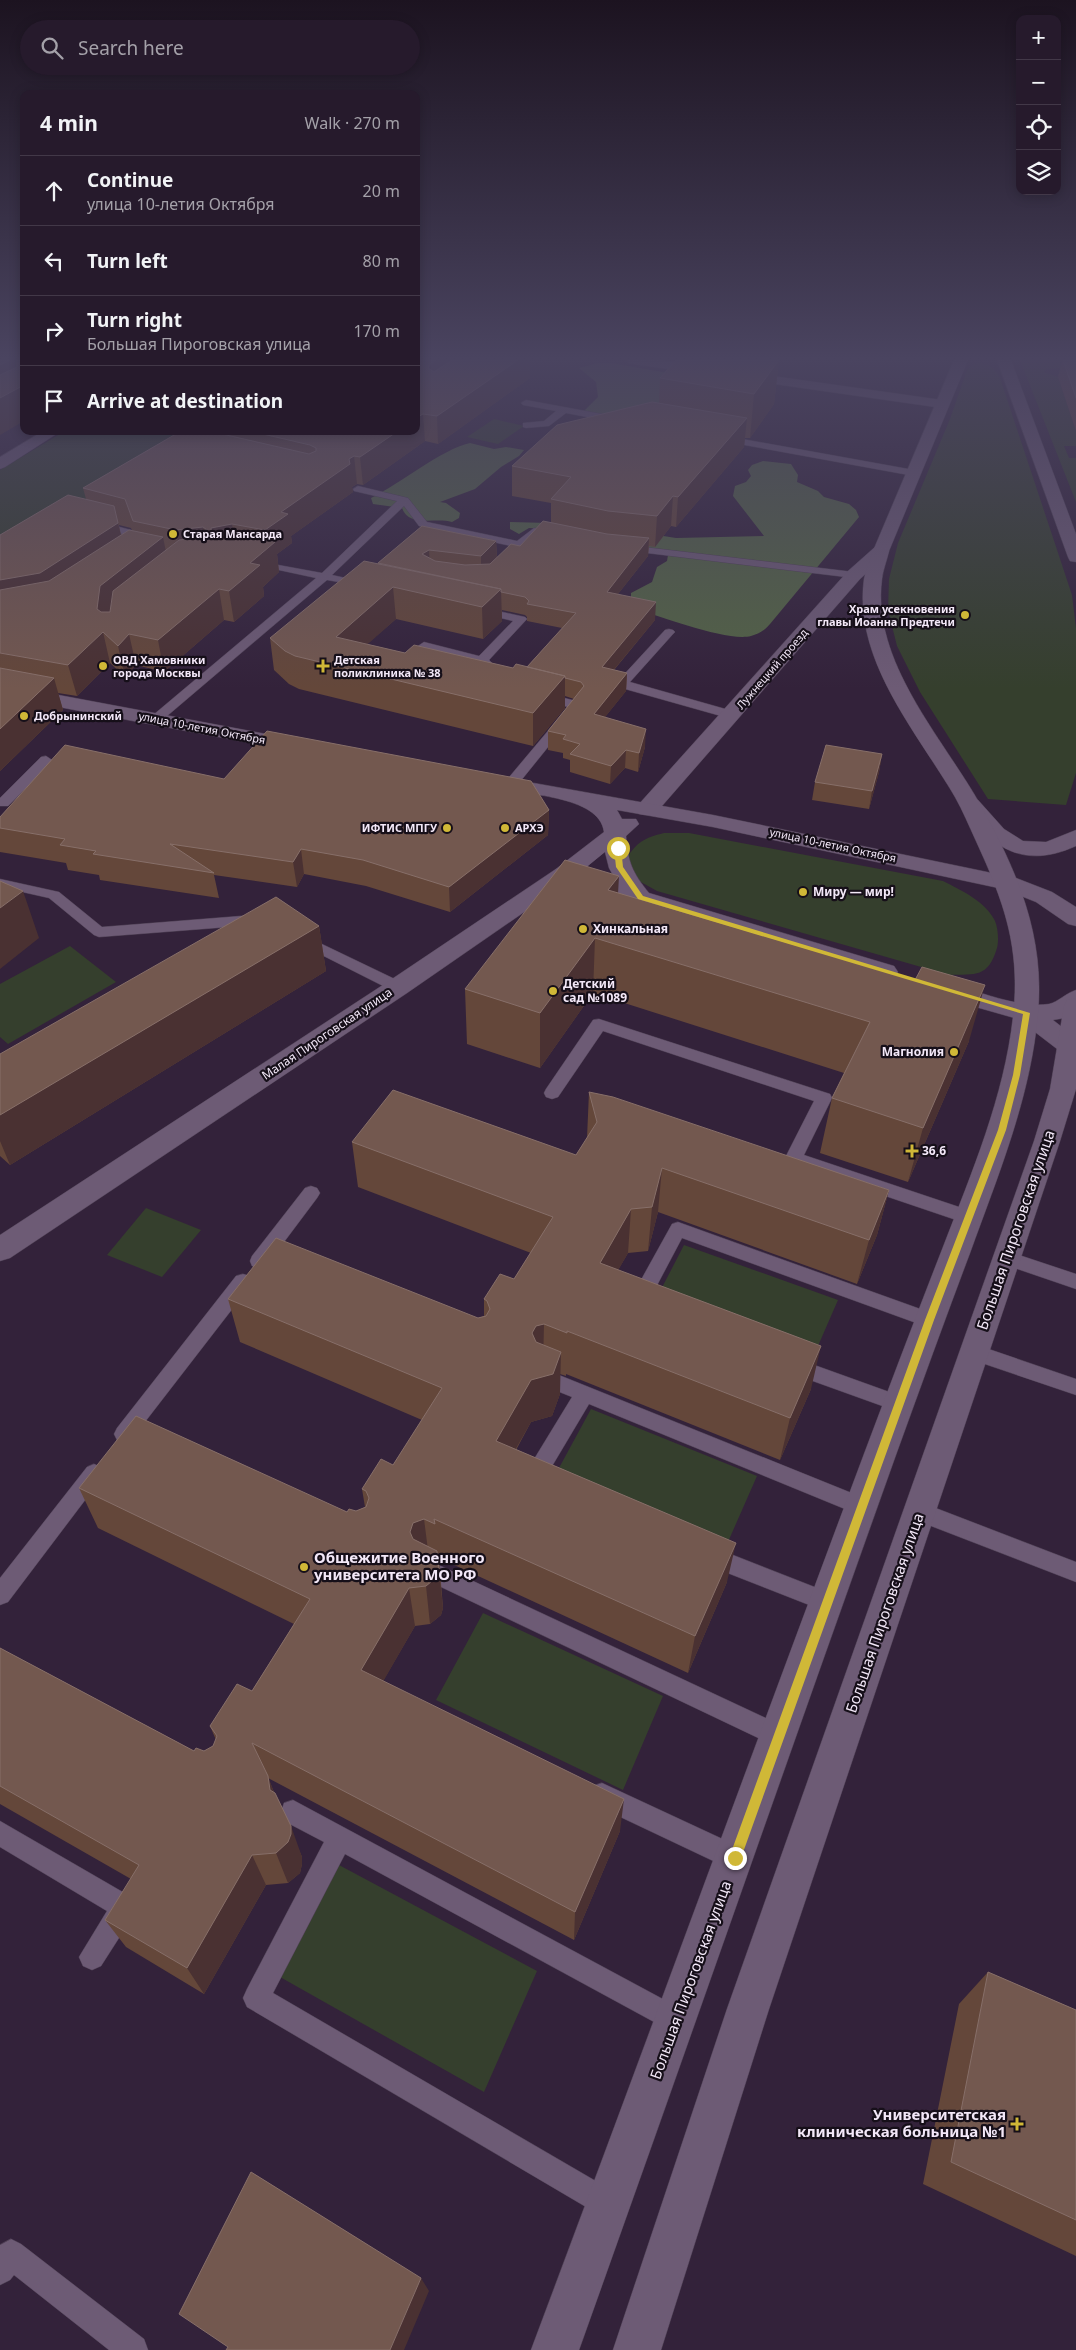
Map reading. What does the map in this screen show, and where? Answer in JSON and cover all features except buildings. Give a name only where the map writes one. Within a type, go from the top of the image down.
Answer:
[{"type":"main road","name":"Лужнецкий проезд","points":[[647,809],[854,575],[881,551],[915,470]]},
{"type":"main road","points":[[1044,470],[1076,557]]},
{"type":"main road","points":[[881,551],[874,578],[872,605],[876,632],[884,658],[911,708],[968,801],[997,834],[1024,848],[1039,850],[1052,848],[1076,837]]},
{"type":"main road","name":"улица 10-летия Октября","points":[[0,690],[314,749]]},
{"type":"main road","name":"улица 10-летия Октября","points":[[480,780],[647,809],[1008,883],[1039,893],[1068,911],[1076,919]]},
{"type":"main road","name":"улица 10-летия Октября","points":[[581,798],[600,805],[611,817],[616,833],[620,867],[640,898]]},
{"type":"main road","name":"Большая Пироговская улица","points":[[555,2350],[899,1404],[1002,1130],[1016,1075],[1027,1013],[1027,945],[1020,916],[1008,883],[968,801]]},
{"type":"main road","name":"Малая Пироговская улица","points":[[2,1245],[398,987],[564,874],[647,809]]},
{"type":"main road","points":[[564,874],[1027,1013],[1056,1012],[1076,998]]},
{"type":"main road","points":[[1073,1047],[1076,1006]]},
{"type":"main road","points":[[1027,1013],[1073,1047]]},
{"type":"main road","name":"Большая Пироговская улица","points":[[638,2350],[751,1999],[1006,1258],[1060,1098],[1073,1047]]},
{"type":"lane","points":[[895,470],[914,473]]},
{"type":"lane","points":[[358,489],[404,500],[422,524],[520,545]]},
{"type":"lane","points":[[156,720],[324,576],[404,500]]},
{"type":"lane","points":[[88,522],[128,532],[133,556]]},
{"type":"lane","points":[[491,572],[534,530],[569,538]]},
{"type":"lane","points":[[616,547],[854,575]]},
{"type":"lane","points":[[246,560],[377,587]]},
{"type":"lane","points":[[473,608],[521,619],[482,660]]},
{"type":"lane","points":[[670,632],[622,684],[732,715]]},
{"type":"lane","points":[[424,646],[482,660],[511,689]]},
{"type":"lane","points":[[510,785],[576,705],[530,694]]},
{"type":"lane","points":[[1,804],[46,760]]},
{"type":"lane","points":[[0,883],[54,895],[99,932],[267,922],[229,939]]},
{"type":"lane","points":[[287,932],[398,987]]},
{"type":"lane","points":[[552,1094],[599,1024],[824,1098],[794,1158],[968,1217]]},
{"type":"lane","points":[[0,1595],[108,1455],[137,1433],[259,1261],[311,1193]]},
{"type":"lane","points":[[654,1314],[636,1307],[678,1229],[930,1320]]},
{"type":"lane","points":[[1006,1258],[1076,1282]]},
{"type":"lane","points":[[259,1261],[277,1268]]},
{"type":"lane","points":[[974,1352],[1076,1387]]},
{"type":"lane","points":[[771,1357],[899,1404]]},
{"type":"lane","points":[[544,1377],[862,1507]]},
{"type":"lane","points":[[548,1492],[530,1485],[585,1394]]},
{"type":"lane","points":[[920,1512],[1076,1572]]},
{"type":"lane","points":[[693,1549],[828,1602]]},
{"type":"lane","points":[[428,1570],[779,1736]]},
{"type":"lane","points":[[585,1786],[735,1858]]},
{"type":"lane","points":[[292,1812],[676,2020]]},
{"type":"lane","points":[[0,1833],[124,1907],[92,1957]]},
{"type":"lane","points":[[340,1838],[256,1998],[608,2204]]},
{"type":"lane","points":[[0,2270],[11,2254],[133,2350]]},
{"type":"green space","points":[[1,470],[137,470],[0,552]]},
{"type":"green space","points":[[417,470],[498,470],[475,489],[440,502],[446,503],[460,513],[459,518],[452,522],[417,520],[406,514],[402,508],[373,504],[371,498]]},
{"type":"green space","points":[[748,470],[795,470],[798,475],[797,482],[818,491],[824,497],[849,504],[856,510],[859,517],[768,626],[751,636],[741,637],[712,632],[638,610],[631,602],[631,593],[652,582],[657,567],[667,561],[668,555],[545,529],[529,528],[519,534],[510,529],[510,522],[588,524],[676,538],[764,536],[733,496],[735,486],[746,482],[751,476]]},
{"type":"green space","points":[[929,470],[1030,470],[1072,595],[1076,628],[1076,773],[1066,805],[988,799],[920,692],[897,646],[888,610],[889,579],[898,543]]},
{"type":"green space","points":[[1063,470],[1076,470],[1076,502]]},
{"type":"green space","points":[[664,833],[689,833],[943,881],[972,897],[991,914],[997,927],[997,948],[989,965],[980,972],[949,975],[657,891],[639,881],[626,859],[642,841]]},
{"type":"green space","points":[[70,946],[116,982],[8,1044],[0,1037],[0,984]]},
{"type":"green space","points":[[146,1208],[201,1230],[162,1277],[107,1255]]},
{"type":"green space","points":[[684,1245],[838,1300],[811,1362],[654,1303]]},
{"type":"green space","points":[[591,1409],[757,1476],[724,1551],[553,1479]]},
{"type":"green space","points":[[483,1613],[663,1696],[623,1790],[436,1700]]},
{"type":"green space","points":[[339,1865],[537,1971],[484,2092],[280,1977]]},
{"type":"place","name":"Старая Мансарда","points":[[173,534]]},
{"type":"place","name":"Храм усекновения главы Иоанна Предтечи","points":[[965,615]]},
{"type":"place","name":"ОВД Хамовники города Москвы","points":[[103,666]]},
{"type":"place","name":"Детская поликлиника № 38","points":[[323,666]]},
{"type":"place","name":"Добрынинский","points":[[24,716]]},
{"type":"place","name":"ИФТИС МПГУ","points":[[447,828]]},
{"type":"place","name":"АРХЭ","points":[[505,828]]},
{"type":"place","name":"Миру — мир!","points":[[803,892]]},
{"type":"place","name":"Хинкальная","points":[[583,929]]},
{"type":"place","name":"Детский сад №1089","points":[[553,991]]},
{"type":"place","name":"Магнолия","points":[[954,1052]]},
{"type":"place","name":"36,6","points":[[912,1151]]},
{"type":"place","name":"Общежитие Военного университета МО РФ","points":[[304,1567]]},
{"type":"place","name":"Университетская клиническая больница №1","points":[[1017,2124]]},
{"type":"route","points":[[618,848],[620,867],[640,898],[1027,1013],[1016,1075],[1002,1130],[930,1320],[735,1858]]}]
